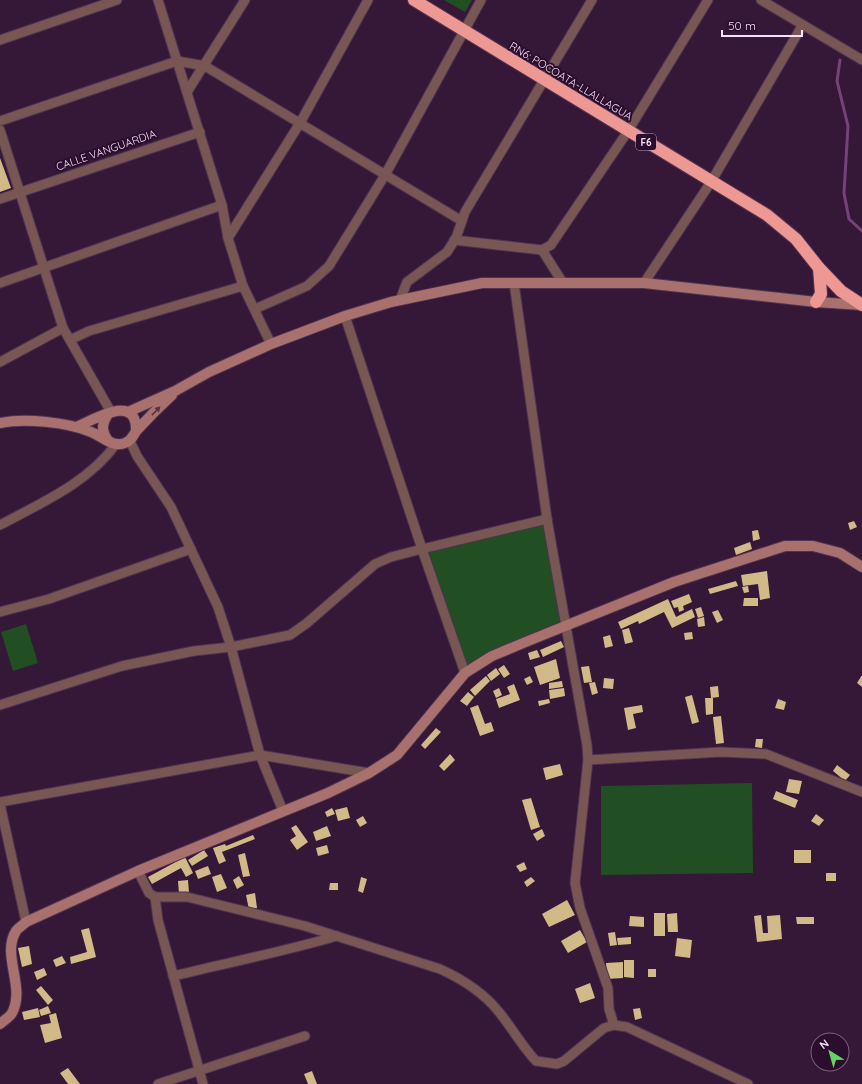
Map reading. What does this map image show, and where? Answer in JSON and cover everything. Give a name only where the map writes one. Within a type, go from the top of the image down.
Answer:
[{"type":"highway","name":"RN6: POCOATA-LLALLAGUA","points":[[414,0],[711,182],[768,215],[796,239],[819,268],[841,291],[862,305]]},
{"type":"highway","points":[[816,302],[821,294],[819,268]]},
{"type":"street","points":[[0,40],[118,0]]},
{"type":"street","points":[[158,0],[222,205],[228,238],[243,286],[271,344]]},
{"type":"street","points":[[187,92],[205,66],[245,0]]},
{"type":"street","points":[[228,238],[300,123],[368,0]]},
{"type":"street","points":[[255,309],[307,286],[329,266],[385,175],[463,30],[481,0]]},
{"type":"street","points":[[400,300],[407,282],[447,252],[454,240],[465,212],[592,0]]},
{"type":"street","points":[[454,240],[542,250],[551,245],[628,131],[708,0]]},
{"type":"street","points":[[760,0],[862,60]]},
{"type":"street","points":[[644,283],[711,182],[802,26]]},
{"type":"street","points":[[0,121],[178,61],[205,66],[462,221]]},
{"type":"street","points":[[0,130],[63,328],[110,413]]},
{"type":"street","name":"CALLE VANGUARDIA","points":[[0,199],[200,132]]},
{"type":"street","points":[[0,283],[222,205]]},
{"type":"street","points":[[542,250],[563,283]]},
{"type":"street","points":[[128,412],[175,392],[209,372],[271,344],[345,316],[400,300],[482,283],[644,283],[816,302],[862,305]]},
{"type":"street","points":[[514,283],[547,519],[567,624],[588,760],[575,882],[580,908],[608,988],[609,1009],[614,1025]]},
{"type":"street","points":[[70,340],[89,332],[243,286]]},
{"type":"street","points":[[345,316],[465,674]]},
{"type":"street","points":[[0,362],[63,328]]},
{"type":"street","points":[[0,423],[13,420],[44,422],[76,427],[91,432],[111,442],[121,444],[130,441],[136,431],[175,392]]},
{"type":"street","points":[[76,427],[110,413],[123,410],[128,412],[133,417],[136,424],[136,431]]},
{"type":"street","points":[[110,413],[103,422],[102,431],[111,442]]},
{"type":"street","points":[[130,441],[137,456],[171,507],[218,607],[231,647],[260,755],[283,811]]},
{"type":"street","points":[[0,525],[56,496],[99,464],[111,442]]},
{"type":"street","points":[[0,705],[122,666],[194,651],[231,647],[290,635],[307,623],[375,564],[391,557],[547,519]]},
{"type":"street","points":[[0,1024],[12,1014],[18,991],[13,967],[12,945],[16,931],[26,922],[138,871],[283,811],[369,773],[397,755],[465,674],[492,656],[567,624],[674,582],[785,546],[813,546],[840,553],[862,567]]},
{"type":"street","points":[[0,612],[49,599],[191,549]]},
{"type":"street","points":[[588,760],[722,752],[766,754],[862,792]]},
{"type":"street","points":[[26,922],[0,803],[260,755],[369,773]]},
{"type":"street","points":[[138,871],[149,894],[155,897],[186,897],[305,926],[440,969],[460,978],[484,995],[499,1011],[536,1061],[557,1064],[564,1061],[604,1028],[614,1025],[628,1027],[748,1084]]},
{"type":"street","points":[[155,897],[158,920],[203,1084]]},
{"type":"street","points":[[173,976],[238,960],[285,951],[337,936]]},
{"type":"street","points":[[158,1084],[305,1036]]},
{"type":"green space","points":[[444,0],[472,0],[465,12]]},
{"type":"green space","points":[[547,519],[567,624],[465,673],[422,549]]},
{"type":"green space","points":[[26,624],[38,663],[13,671],[1,632]]},
{"type":"green space","points":[[752,783],[753,873],[601,875],[601,786]]},
{"type":"building","points":[[0,158],[11,188],[0,192]]},
{"type":"building","points":[[854,521],[857,527],[850,530],[848,523]]},
{"type":"building","points":[[758,530],[760,539],[753,541],[752,531]]},
{"type":"building","points":[[750,542],[752,549],[736,555],[734,548]]},
{"type":"building","points":[[767,571],[770,598],[760,600],[758,584],[743,586],[741,575]]},
{"type":"building","points":[[736,581],[738,586],[710,594],[708,589]]},
{"type":"building","points":[[748,586],[749,592],[744,593],[742,587]]},
{"type":"building","points":[[689,594],[692,602],[683,606],[684,610],[679,612],[678,607],[674,608],[671,601]]},
{"type":"building","points":[[744,598],[758,598],[758,606],[743,606]]},
{"type":"building","points":[[668,599],[676,617],[692,609],[695,617],[672,628],[664,612],[639,624],[638,621],[621,629],[618,622]]},
{"type":"building","points":[[701,607],[704,616],[698,618],[695,609]]},
{"type":"building","points":[[718,610],[723,620],[717,623],[712,612]]},
{"type":"building","points":[[704,617],[705,626],[698,627],[697,619]]},
{"type":"building","points":[[629,628],[633,642],[625,644],[622,630]]},
{"type":"building","points":[[692,632],[693,639],[685,640],[684,633]]},
{"type":"building","points":[[610,635],[613,646],[605,648],[603,637]]},
{"type":"building","points":[[561,641],[564,647],[543,657],[540,650]]},
{"type":"building","points":[[537,650],[540,657],[530,660],[528,653]]},
{"type":"building","points":[[556,659],[560,678],[540,685],[534,667]]},
{"type":"building","points":[[504,665],[510,674],[504,678],[498,669]]},
{"type":"building","points":[[589,666],[592,682],[584,683],[581,667]]},
{"type":"building","points":[[496,668],[500,674],[491,681],[487,675]]},
{"type":"building","points":[[862,675],[862,687],[857,683]]},
{"type":"building","points":[[486,676],[490,681],[475,696],[470,690]]},
{"type":"building","points":[[530,676],[533,682],[527,685],[524,679]]},
{"type":"building","points":[[604,678],[614,679],[613,689],[603,688]]},
{"type":"building","points":[[562,681],[563,687],[549,689],[549,683]]},
{"type":"building","points":[[595,682],[598,693],[592,695],[589,683]]},
{"type":"building","points":[[514,684],[520,700],[499,708],[496,699],[510,694],[507,687]]},
{"type":"building","points":[[718,686],[719,697],[711,698],[710,687]]},
{"type":"building","points":[[499,688],[502,695],[496,698],[493,691]]},
{"type":"building","points":[[564,688],[565,696],[550,699],[549,690]]},
{"type":"building","points":[[468,692],[474,697],[467,706],[460,701]]},
{"type":"building","points":[[692,695],[699,722],[692,724],[685,697]]},
{"type":"building","points":[[705,698],[713,698],[713,714],[706,715]]},
{"type":"building","points":[[549,699],[550,703],[539,706],[538,701]]},
{"type":"building","points":[[778,699],[786,702],[784,710],[775,708]]},
{"type":"building","points":[[478,705],[485,724],[491,722],[494,731],[480,736],[470,708]]},
{"type":"building","points":[[642,705],[643,712],[633,714],[636,728],[628,730],[624,708]]},
{"type":"building","points":[[721,716],[724,743],[716,744],[713,717]]},
{"type":"building","points":[[436,728],[441,732],[425,749],[421,745]]},
{"type":"building","points":[[756,739],[763,739],[762,748],[755,747]]},
{"type":"building","points":[[450,754],[455,760],[444,771],[439,766]]},
{"type":"building","points":[[560,764],[563,775],[546,780],[543,768]]},
{"type":"building","points":[[837,765],[850,775],[845,781],[833,771]]},
{"type":"building","points":[[789,779],[802,781],[799,794],[786,792]]},
{"type":"building","points":[[776,791],[798,800],[795,808],[773,799]]},
{"type":"building","points":[[531,798],[540,827],[531,830],[522,800]]},
{"type":"building","points":[[347,807],[350,818],[338,821],[335,810]]},
{"type":"building","points":[[332,808],[335,814],[327,817],[325,812]]},
{"type":"building","points":[[816,814],[824,820],[819,826],[811,821]]},
{"type":"building","points":[[363,816],[367,823],[360,827],[356,820]]},
{"type":"building","points":[[296,825],[308,842],[297,850],[290,840],[296,836],[291,828]]},
{"type":"building","points":[[327,826],[331,836],[316,841],[313,832]]},
{"type":"building","points":[[542,829],[545,836],[537,841],[533,834]]},
{"type":"building","points":[[253,835],[255,839],[222,852],[226,861],[219,864],[213,848],[225,844],[226,846]]},
{"type":"building","points":[[327,845],[329,853],[318,856],[316,848]]},
{"type":"building","points":[[204,850],[208,856],[192,866],[188,860]]},
{"type":"building","points":[[794,850],[811,850],[811,863],[794,863]]},
{"type":"building","points":[[245,853],[250,876],[243,877],[238,855]]},
{"type":"building","points":[[185,857],[193,873],[186,877],[181,868],[152,884],[148,877]]},
{"type":"building","points":[[524,862],[527,869],[520,872],[516,866]]},
{"type":"building","points":[[208,866],[211,874],[198,879],[195,871]]},
{"type":"building","points":[[826,873],[836,873],[836,881],[826,881]]},
{"type":"building","points":[[221,874],[227,888],[217,892],[212,877]]},
{"type":"building","points":[[239,876],[244,885],[237,889],[233,880]]},
{"type":"building","points":[[361,877],[367,879],[363,893],[358,891]]},
{"type":"building","points":[[531,877],[535,881],[527,887],[524,882]]},
{"type":"building","points":[[188,880],[189,893],[179,894],[178,881]]},
{"type":"building","points":[[330,883],[338,883],[338,890],[329,890]]},
{"type":"building","points":[[255,893],[257,908],[249,910],[246,895]]},
{"type":"building","points":[[567,900],[575,915],[549,927],[542,914]]},
{"type":"building","points":[[654,913],[665,913],[665,936],[654,936]]},
{"type":"building","points":[[677,913],[678,932],[668,932],[667,914]]},
{"type":"building","points":[[761,915],[763,933],[768,933],[767,916],[780,915],[782,939],[757,942],[754,916]]},
{"type":"building","points":[[630,916],[644,917],[644,927],[629,926]]},
{"type":"building","points":[[796,917],[814,917],[814,924],[797,924]]},
{"type":"building","points":[[89,928],[96,957],[71,964],[70,957],[87,952],[81,930]]},
{"type":"building","points":[[580,930],[587,942],[568,953],[561,941]]},
{"type":"building","points":[[615,932],[617,945],[610,946],[608,933]]},
{"type":"building","points":[[631,937],[631,944],[618,945],[617,938]]},
{"type":"building","points":[[677,938],[692,940],[690,958],[675,956]]},
{"type":"building","points":[[29,946],[32,964],[22,967],[18,948]]},
{"type":"building","points":[[62,956],[66,963],[56,967],[53,960]]},
{"type":"building","points":[[624,960],[634,960],[634,978],[624,977]]},
{"type":"building","points":[[623,962],[623,978],[607,979],[606,963]]},
{"type":"building","points":[[44,968],[47,975],[37,980],[34,972]]},
{"type":"building","points":[[648,969],[656,969],[656,977],[648,977]]},
{"type":"building","points":[[590,983],[595,998],[580,1003],[575,989]]},
{"type":"building","points":[[41,986],[53,1000],[48,1005],[36,990]]},
{"type":"building","points":[[48,1006],[51,1013],[41,1016],[39,1010]]},
{"type":"building","points":[[38,1008],[40,1017],[24,1020],[22,1012]]},
{"type":"building","points":[[640,1008],[642,1018],[635,1020],[633,1009]]},
{"type":"building","points":[[56,1013],[62,1038],[45,1043],[40,1025],[51,1023],[49,1015]]},
{"type":"building","points":[[68,1068],[80,1084],[68,1084],[60,1073]]},
{"type":"building","points":[[312,1071],[317,1084],[308,1084],[304,1074]]},
{"type":"waterway","points":[[840,60],[837,81],[848,126],[844,193],[849,219],[862,231]]}]
